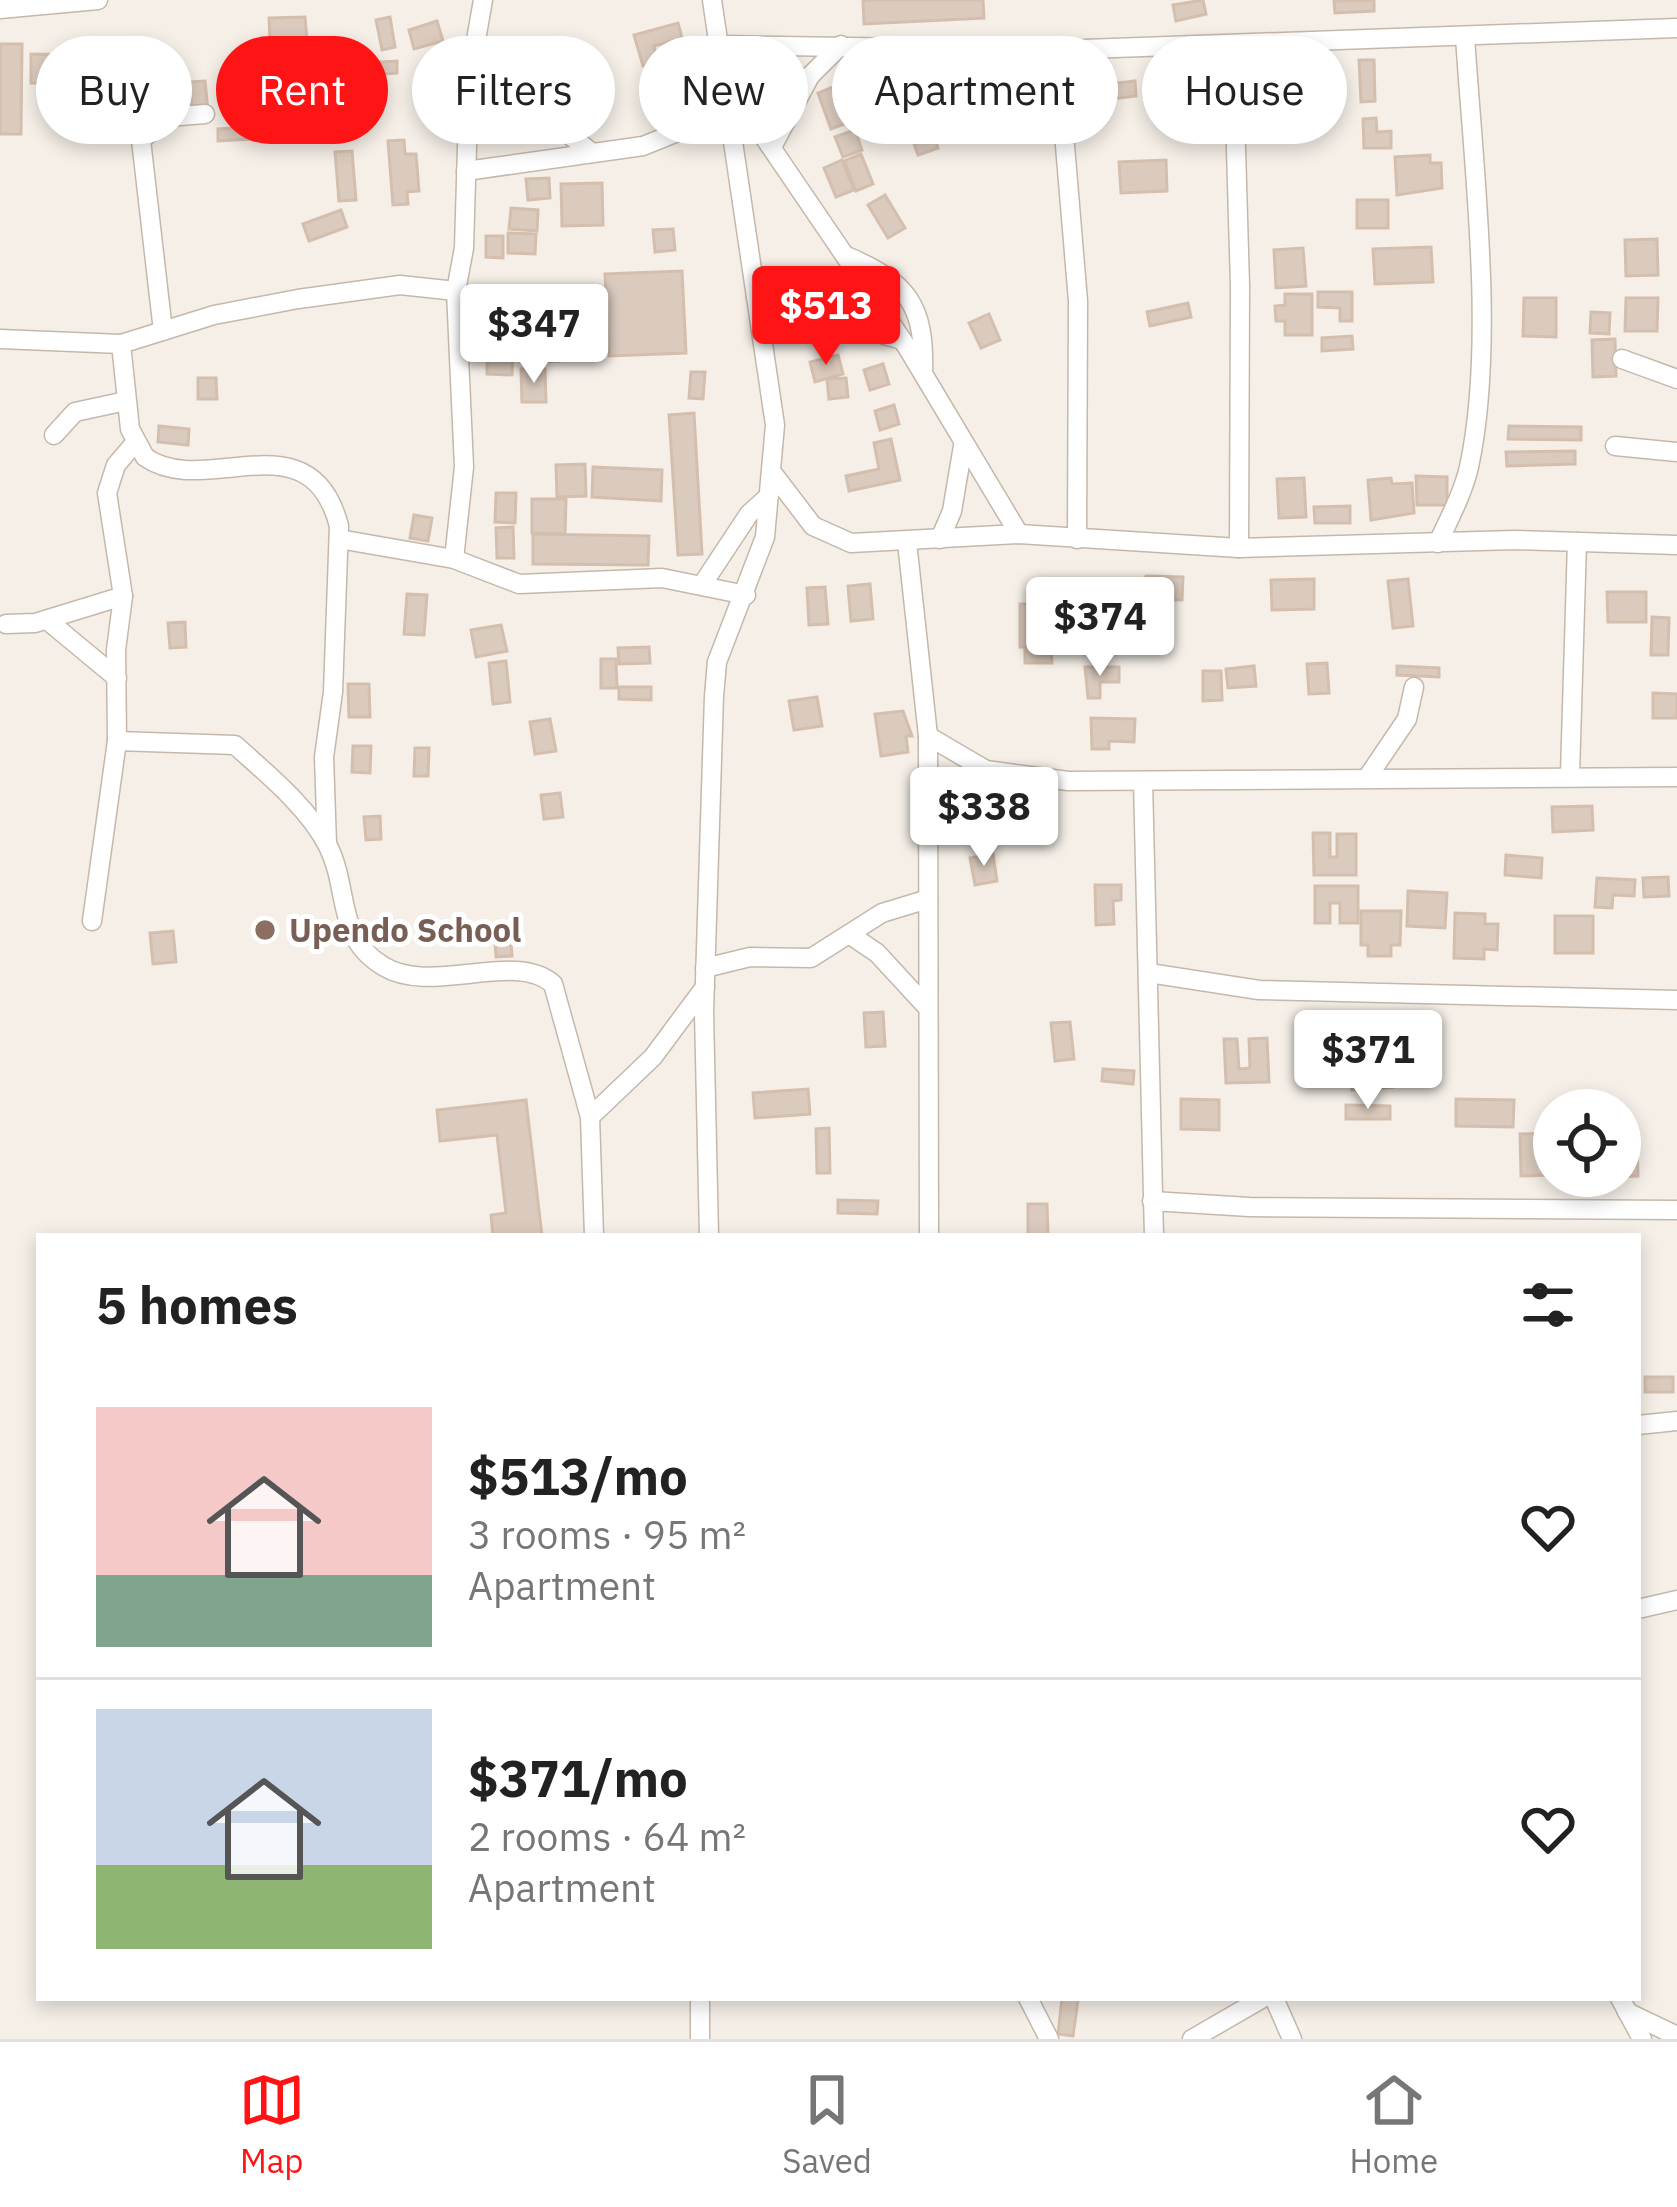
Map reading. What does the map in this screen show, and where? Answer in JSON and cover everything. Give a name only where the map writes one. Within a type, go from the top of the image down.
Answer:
[{"type":"street","points":[[0,9],[98,0]]},
{"type":"street","points":[[477,36],[483,0]]},
{"type":"street","points":[[712,0],[716,36]]},
{"type":"street","points":[[1347,41],[1677,28]]},
{"type":"street","points":[[1438,544],[1468,472],[1475,427],[1480,286],[1465,35]]},
{"type":"street","points":[[772,147],[810,76],[832,54]]},
{"type":"street","points":[[164,331],[141,140],[168,116],[206,114]]},
{"type":"street","points":[[454,559],[464,467],[456,291],[467,144]]},
{"type":"street","points":[[581,144],[591,152]]},
{"type":"street","points":[[466,171],[648,144]]},
{"type":"street","points":[[709,1233],[705,977],[717,662],[765,537],[776,424],[734,144]]},
{"type":"street","points":[[770,144],[902,340],[1019,534]]},
{"type":"street","points":[[1065,144],[1078,301],[1077,538]]},
{"type":"street","points":[[1236,144],[1239,548]]},
{"type":"street","points":[[847,256],[901,286],[921,325],[922,372]]},
{"type":"street","points":[[0,339],[122,344],[247,308],[354,291],[400,285],[456,291]]},
{"type":"street","points":[[756,297],[902,340]]},
{"type":"street","points":[[122,344],[134,444],[154,464],[268,466],[320,481],[333,502],[339,538],[324,757],[327,844],[350,935],[386,968],[413,976],[530,973],[553,984],[590,1117],[594,1233]]},
{"type":"street","points":[[1622,359],[1677,379]]},
{"type":"street","points":[[54,435],[75,412],[126,401]]},
{"type":"street","points":[[92,921],[117,741],[123,596],[122,556],[107,493],[116,465],[134,444]]},
{"type":"street","points":[[940,539],[952,511],[964,444]]},
{"type":"street","points":[[1616,446],[1677,452]]},
{"type":"street","points":[[774,475],[813,526],[851,543],[1019,534],[1239,548],[1576,542],[1677,545]]},
{"type":"street","points":[[702,585],[749,514],[769,496]]},
{"type":"street","points":[[339,538],[454,559],[519,584],[624,577],[746,595]]},
{"type":"street","points":[[907,542],[928,736],[929,1233]]},
{"type":"street","points":[[1570,774],[1576,542]]},
{"type":"street","points":[[6,623],[47,620],[123,596]]},
{"type":"street","points":[[47,620],[117,678]]},
{"type":"street","points":[[1367,778],[1407,719],[1414,687]]},
{"type":"street","points":[[928,736],[961,759],[1017,777],[1143,781],[1570,774],[1677,777]]},
{"type":"street","points":[[117,741],[235,745],[327,844]]},
{"type":"street","points":[[1143,781],[1154,1233]]},
{"type":"street","points":[[590,1117],[653,1057],[705,977],[750,957],[811,958],[882,914],[928,899]]},
{"type":"street","points":[[852,936],[877,953],[925,1005]]},
{"type":"street","points":[[1149,974],[1259,990],[1677,1000]]},
{"type":"street","points":[[1152,1201],[1249,1207],[1677,1210]]},
{"type":"street","points":[[1641,1425],[1677,1421]]},
{"type":"street","points":[[1641,1608],[1677,1600]]},
{"type":"street","points":[[700,2001],[700,2039]]},
{"type":"street","points":[[1030,2001],[1049,2039]]},
{"type":"street","points":[[1192,2039],[1258,2001]]},
{"type":"street","points":[[1275,2001],[1292,2039]]},
{"type":"street","points":[[1623,2005],[1677,2036]]},
{"type":"street","points":[[1623,2005],[1642,2039]]},
{"type":"building","points":[[863,0],[983,0],[984,18],[864,24]]},
{"type":"building","points":[[1203,0],[1206,14],[1176,21],[1173,5]]},
{"type":"building","points":[[1374,0],[1374,11],[1335,13],[1334,1]]},
{"type":"building","points":[[305,17],[307,36],[270,36],[269,18]]},
{"type":"building","points":[[390,17],[395,47],[388,49],[388,36],[379,36],[376,20]]},
{"type":"building","points":[[437,21],[442,36],[412,36],[412,41],[409,30]]},
{"type":"building","points":[[678,23],[681,36],[639,36],[639,52],[634,35]]},
{"type":"building","points":[[0,44],[22,44],[21,134],[0,134]]},
{"type":"building","points":[[31,54],[36,54],[36,83],[31,83]]},
{"type":"building","points":[[1359,60],[1374,60],[1375,101],[1361,102]]},
{"type":"building","points":[[397,61],[397,73],[388,74],[388,62]]},
{"type":"building","points":[[205,81],[208,111],[192,112],[192,82]]},
{"type":"building","points":[[1135,81],[1136,96],[1118,98],[1118,83]]},
{"type":"building","points":[[832,87],[831,129],[818,93]]},
{"type":"building","points":[[1376,118],[1377,132],[1391,131],[1391,148],[1364,148],[1363,119]]},
{"type":"building","points":[[404,140],[405,154],[416,154],[419,191],[407,192],[408,204],[393,205],[388,141]]},
{"type":"building","points":[[838,144],[860,144],[862,150],[843,157]]},
{"type":"building","points":[[914,144],[937,144],[938,148],[918,155]]},
{"type":"building","points":[[352,151],[356,200],[339,201],[335,152]]},
{"type":"building","points":[[861,154],[873,184],[856,191],[844,161]]},
{"type":"building","points":[[1430,155],[1430,163],[1441,163],[1442,188],[1397,195],[1395,157]]},
{"type":"building","points":[[842,160],[854,190],[836,197],[824,168]]},
{"type":"building","points":[[1166,160],[1167,191],[1121,193],[1119,162]]},
{"type":"building","points":[[549,178],[550,198],[528,200],[526,179]]},
{"type":"building","points":[[602,183],[603,225],[562,226],[561,184]]},
{"type":"building","points":[[885,195],[905,228],[888,238],[868,205]]},
{"type":"building","points":[[1357,200],[1388,200],[1388,228],[1357,228]]},
{"type":"building","points":[[511,208],[538,210],[537,231],[509,229]]},
{"type":"building","points":[[341,210],[347,227],[309,241],[303,224]]},
{"type":"building","points":[[673,229],[675,250],[655,252],[653,230]]},
{"type":"building","points":[[508,233],[536,234],[535,254],[508,253]]},
{"type":"building","points":[[486,236],[503,236],[503,258],[486,257]]},
{"type":"building","points":[[1657,239],[1658,275],[1626,276],[1625,240]]},
{"type":"building","points":[[1431,247],[1433,282],[1375,284],[1373,249]]},
{"type":"building","points":[[1303,248],[1306,286],[1276,288],[1274,250]]},
{"type":"building","points":[[682,271],[686,353],[609,356],[605,274]]},
{"type":"building","points":[[1318,292],[1352,292],[1352,321],[1340,321],[1340,308],[1318,307]]},
{"type":"building","points":[[1285,294],[1312,294],[1312,335],[1285,335],[1285,321],[1276,321],[1275,306],[1285,305]]},
{"type":"building","points":[[1524,298],[1556,298],[1556,337],[1523,336]]},
{"type":"building","points":[[1626,298],[1658,298],[1657,331],[1625,331]]},
{"type":"building","points":[[1188,303],[1191,317],[1150,326],[1147,312]]},
{"type":"building","points":[[1591,312],[1610,313],[1609,334],[1590,333]]},
{"type":"building","points":[[989,314],[1000,340],[981,348],[969,323]]},
{"type":"building","points":[[1352,336],[1353,349],[1322,351],[1322,338]]},
{"type":"building","points":[[1615,339],[1616,376],[1593,377],[1592,340]]},
{"type":"building","points":[[487,342],[513,342],[512,375],[487,374]]},
{"type":"building","points":[[558,345],[559,361],[535,362],[533,346]]},
{"type":"building","points":[[838,355],[843,374],[815,382],[810,362]]},
{"type":"building","points":[[883,364],[889,384],[870,390],[864,370]]},
{"type":"building","points":[[521,369],[545,369],[546,402],[522,402]]},
{"type":"building","points":[[691,372],[705,372],[703,399],[689,398]]},
{"type":"building","points":[[198,378],[216,378],[217,399],[198,399]]},
{"type":"building","points":[[846,378],[848,397],[829,399],[827,379]]},
{"type":"building","points":[[894,405],[899,424],[880,430],[875,411]]},
{"type":"building","points":[[694,413],[702,554],[678,555],[669,415]]},
{"type":"building","points":[[159,426],[189,429],[188,445],[158,442]]},
{"type":"building","points":[[1509,426],[1581,427],[1581,440],[1508,439]]},
{"type":"building","points":[[891,439],[900,480],[849,491],[846,476],[879,469],[874,443]]},
{"type":"building","points":[[1575,451],[1575,464],[1507,466],[1506,452]]},
{"type":"building","points":[[585,464],[586,496],[557,497],[556,465]]},
{"type":"building","points":[[593,467],[662,470],[661,501],[592,497]]},
{"type":"building","points":[[1416,476],[1447,477],[1447,505],[1417,505]]},
{"type":"building","points":[[1304,478],[1306,517],[1279,518],[1277,479]]},
{"type":"building","points":[[1391,478],[1392,484],[1412,483],[1414,513],[1371,520],[1368,480]]},
{"type":"building","points":[[496,493],[516,493],[515,523],[495,522]]},
{"type":"building","points":[[532,499],[566,499],[565,534],[532,533]]},
{"type":"building","points":[[1350,506],[1350,523],[1315,523],[1314,507]]},
{"type":"building","points":[[414,515],[432,518],[428,541],[410,538]]},
{"type":"building","points":[[513,527],[514,558],[497,558],[496,528]]},
{"type":"building","points":[[533,534],[649,536],[648,565],[533,564]]},
{"type":"building","points":[[1146,576],[1183,577],[1182,600],[1145,599]]},
{"type":"building","points":[[1314,579],[1314,609],[1272,610],[1271,580]]},
{"type":"building","points":[[1408,579],[1413,626],[1393,628],[1388,581]]},
{"type":"building","points":[[870,584],[873,619],[851,621],[848,586]]},
{"type":"building","points":[[825,587],[828,624],[809,625],[807,588]]},
{"type":"building","points":[[1607,592],[1646,592],[1646,622],[1608,622]]},
{"type":"building","points":[[407,594],[427,595],[424,635],[404,634]]},
{"type":"building","points":[[1020,604],[1040,604],[1041,647],[1020,647]]},
{"type":"building","points":[[1652,617],[1669,618],[1668,655],[1651,655]]},
{"type":"building","points":[[185,622],[186,647],[170,648],[168,623]]},
{"type":"building","points":[[501,625],[507,651],[476,657],[471,630]]},
{"type":"building","points":[[649,647],[650,663],[619,664],[618,648]]},
{"type":"building","points":[[1025,648],[1051,648],[1052,663],[1025,663]]},
{"type":"building","points":[[601,659],[616,659],[617,688],[601,688]]},
{"type":"building","points":[[506,661],[510,702],[493,704],[489,663]]},
{"type":"building","points":[[1327,663],[1329,693],[1309,694],[1307,664]]},
{"type":"building","points":[[1254,666],[1256,686],[1228,688],[1226,669]]},
{"type":"building","points":[[1397,666],[1439,668],[1439,677],[1397,675]]},
{"type":"building","points":[[1085,667],[1119,667],[1119,682],[1100,682],[1100,698],[1088,698]]},
{"type":"building","points":[[1203,671],[1221,671],[1222,700],[1203,701]]},
{"type":"building","points":[[348,684],[369,684],[370,717],[349,717]]},
{"type":"building","points":[[619,687],[651,687],[651,700],[619,699]]},
{"type":"building","points":[[1653,693],[1677,694],[1677,718],[1653,718]]},
{"type":"building","points":[[817,697],[822,726],[794,730],[789,701]]},
{"type":"building","points":[[903,711],[912,736],[906,736],[908,752],[881,756],[875,714]]},
{"type":"building","points":[[1091,718],[1135,719],[1134,742],[1109,741],[1109,749],[1092,749]]},
{"type":"building","points":[[550,719],[556,751],[535,754],[530,722]]},
{"type":"building","points":[[353,746],[371,746],[370,773],[352,772]]},
{"type":"building","points":[[415,748],[429,748],[428,776],[414,776]]},
{"type":"building","points":[[560,793],[563,817],[544,819],[541,795]]},
{"type":"building","points":[[1032,793],[1047,794],[1047,830],[1032,830]]},
{"type":"building","points":[[1592,806],[1593,830],[1553,832],[1552,807]]},
{"type":"building","points":[[380,816],[381,839],[366,840],[364,817]]},
{"type":"building","points":[[1313,833],[1330,833],[1330,857],[1337,857],[1337,834],[1356,834],[1356,875],[1314,875]]},
{"type":"building","points":[[993,854],[997,881],[975,885],[970,858]]},
{"type":"building","points":[[1506,855],[1542,858],[1541,878],[1505,875]]},
{"type":"building","points":[[1668,877],[1669,896],[1644,897],[1643,878]]},
{"type":"building","points":[[1597,878],[1635,880],[1634,896],[1613,895],[1612,908],[1595,907]]},
{"type":"building","points":[[1095,885],[1121,885],[1121,900],[1113,901],[1114,924],[1096,925]]},
{"type":"building","points":[[1315,886],[1358,886],[1358,923],[1340,923],[1340,903],[1330,903],[1330,923],[1315,923]]},
{"type":"building","points":[[1408,891],[1447,893],[1445,928],[1407,926]]},
{"type":"building","points":[[1361,911],[1401,911],[1400,945],[1391,945],[1391,956],[1368,956],[1368,945],[1361,945]]},
{"type":"building","points":[[1455,913],[1485,914],[1485,924],[1498,924],[1497,950],[1484,949],[1484,959],[1454,958]]},
{"type":"building","points":[[1555,916],[1593,916],[1593,953],[1555,953]]},
{"type":"building","points":[[494,928],[510,928],[512,956],[496,957]]},
{"type":"building","points":[[173,931],[176,962],[153,964],[150,933]]},
{"type":"building","points":[[883,1012],[885,1046],[866,1047],[864,1013]]},
{"type":"building","points":[[1070,1022],[1074,1059],[1055,1061],[1051,1023]]},
{"type":"building","points":[[1267,1038],[1269,1082],[1226,1083],[1224,1039],[1237,1039],[1239,1069],[1250,1068],[1249,1039]]},
{"type":"building","points":[[1103,1069],[1134,1071],[1133,1084],[1102,1081]]},
{"type":"building","points":[[1392,1070],[1393,1087],[1352,1090],[1350,1073]]},
{"type":"building","points":[[808,1089],[810,1114],[755,1118],[753,1093]]},
{"type":"building","points":[[1181,1099],[1219,1100],[1219,1130],[1181,1129]]},
{"type":"building","points":[[1456,1099],[1514,1100],[1513,1127],[1456,1126]]},
{"type":"building","points":[[526,1100],[542,1233],[493,1233],[491,1215],[506,1213],[497,1135],[440,1141],[437,1110]]},
{"type":"building","points":[[1346,1105],[1390,1106],[1390,1119],[1346,1119]]},
{"type":"building","points":[[829,1128],[830,1173],[817,1173],[816,1129]]},
{"type":"building","points":[[1520,1134],[1533,1134],[1533,1176],[1521,1176]]},
{"type":"building","points":[[838,1200],[878,1201],[877,1214],[838,1213]]},
{"type":"building","points":[[1028,1204],[1047,1204],[1048,1233],[1028,1233]]},
{"type":"building","points":[[1645,1377],[1673,1377],[1673,1392],[1645,1392]]},
{"type":"building","points":[[1062,2001],[1078,2001],[1073,2036],[1058,2034]]},
{"type":"place","name":"Upendo School","points":[[265,930]]}]
